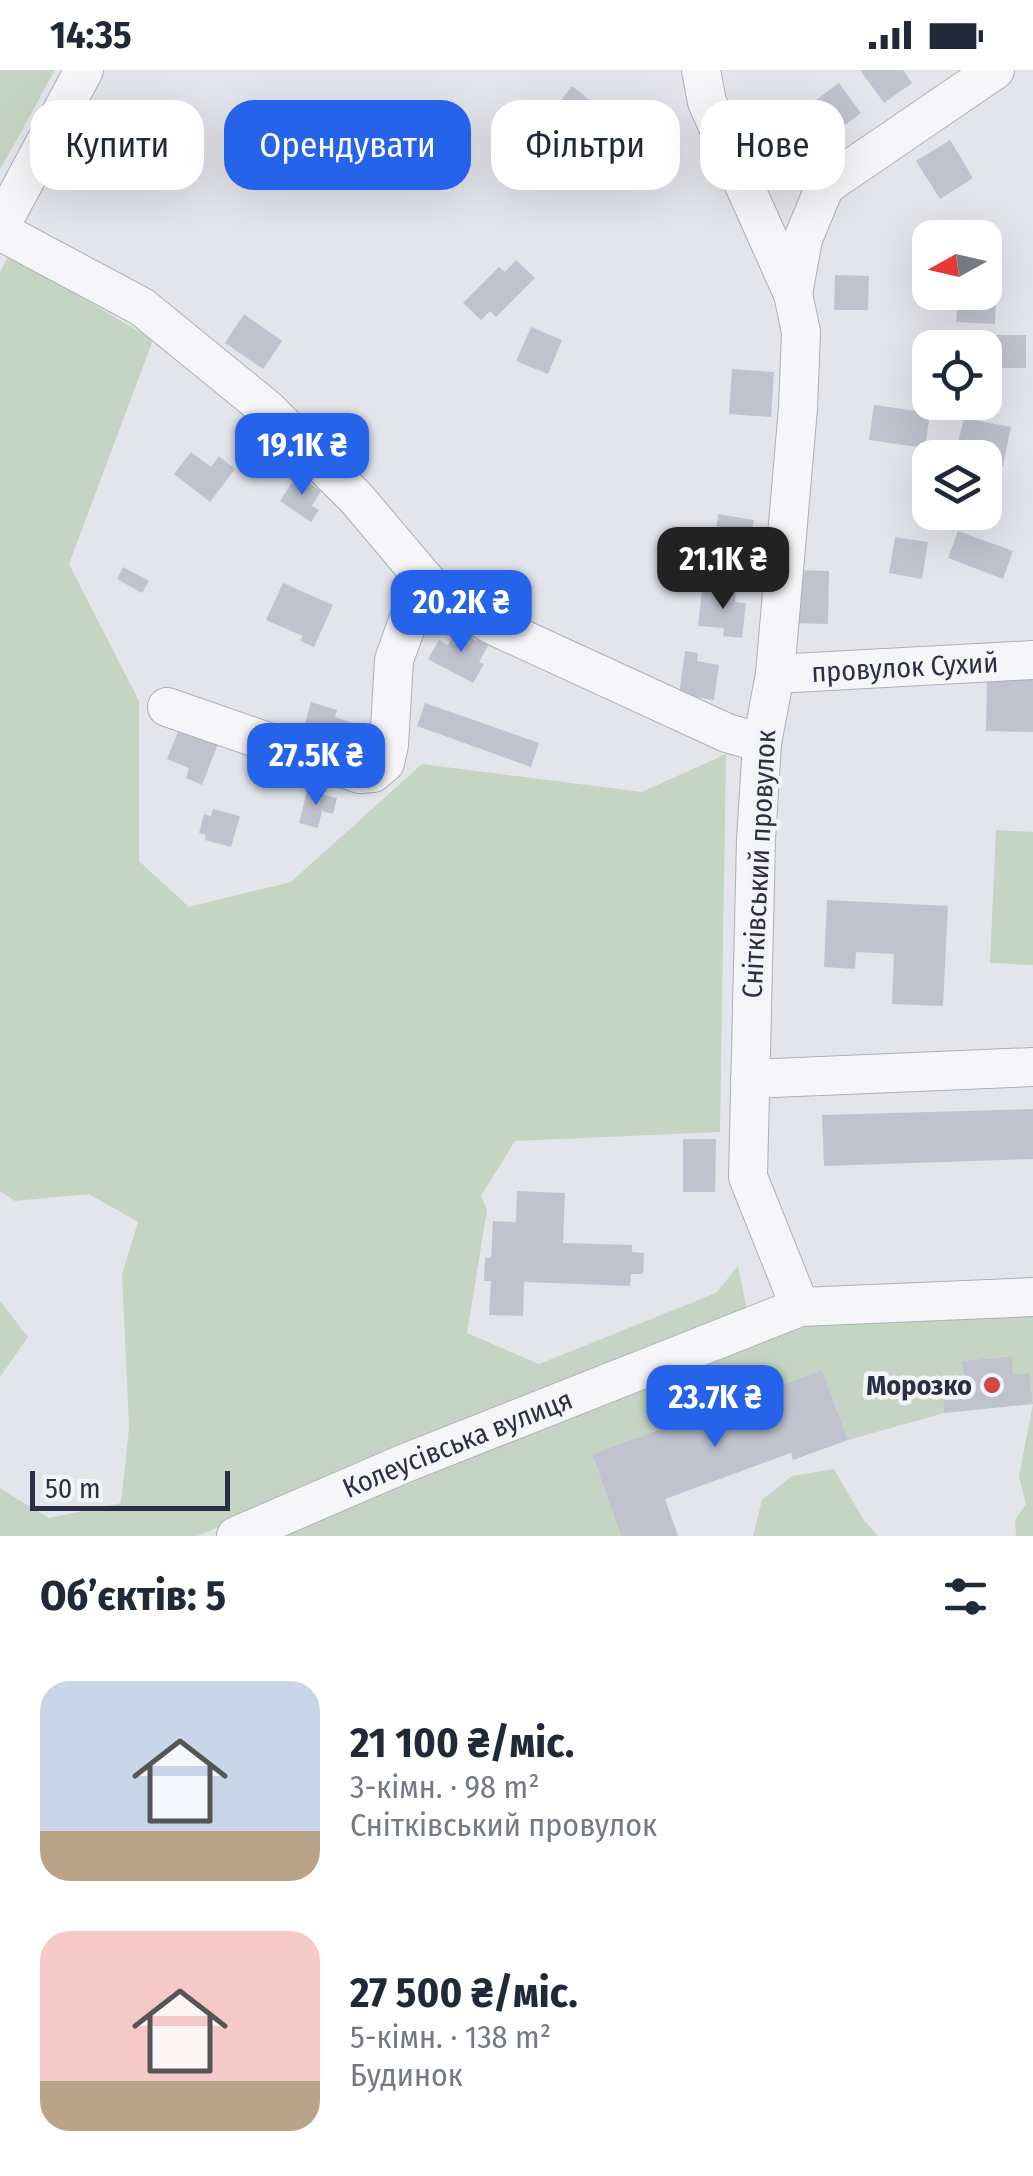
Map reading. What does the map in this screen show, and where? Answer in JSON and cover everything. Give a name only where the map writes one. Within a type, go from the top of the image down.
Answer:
[{"type":"street","points":[[84,70],[0,229],[142,308],[268,409],[357,500],[433,589],[492,626],[727,734],[762,743]]},
{"type":"street","name":"Снітківський провулок","points":[[701,70],[708,102],[793,294],[801,332],[775,674],[762,743],[748,1177],[800,1307]]},
{"type":"street","name":"Снітківський провулок","points":[[793,294],[803,239],[825,186],[995,70]]},
{"type":"street","points":[[167,706],[360,774],[373,773],[385,763],[389,746],[394,660],[413,607],[433,589]]},
{"type":"street","name":"провулок Сухий","points":[[775,674],[1033,660]]},
{"type":"street","points":[[750,1079],[1033,1067]]},
{"type":"street","name":"Колеусівська вулиця","points":[[236,1536],[403,1464],[800,1307],[1033,1297]]},
{"type":"green space","points":[[0,70],[55,70],[38,100],[30,100],[30,115],[0,170]]},
{"type":"green space","points":[[9,254],[153,340],[69,564],[139,701],[139,861],[189,907],[291,882],[422,764],[642,792],[726,754],[720,1132],[515,1141],[481,1196],[487,1210],[467,1333],[539,1364],[716,1293],[738,1266],[747,1310],[197,1536],[0,1536],[0,1486],[49,1518],[121,1503],[129,1428],[122,1274],[138,1222],[89,1194],[15,1201],[0,1191],[0,272]]},
{"type":"green space","points":[[996,830],[1033,832],[1033,965],[990,963]]},
{"type":"green space","points":[[0,1301],[28,1337],[0,1377]]},
{"type":"green space","points":[[1033,1307],[1033,1404],[1029,1374],[1013,1375],[1011,1356],[963,1361],[965,1384],[942,1387],[944,1413],[848,1440],[822,1370],[592,1454],[621,1536],[283,1536],[781,1325]]},
{"type":"green space","points":[[1033,1404],[1033,1536],[1016,1536],[1015,1520],[1026,1504],[1019,1476]]},
{"type":"green space","points":[[834,1469],[863,1519],[878,1536],[753,1536],[762,1500],[792,1476]]},
{"type":"building","points":[[860,70],[903,70],[912,83],[884,103]]},
{"type":"building","points":[[839,83],[861,113],[845,125],[845,100],[816,100]]},
{"type":"building","points":[[572,86],[590,100],[564,100]]},
{"type":"building","points":[[950,140],[973,178],[940,199],[916,161]]},
{"type":"building","points":[[516,260],[535,278],[496,317],[490,311],[481,320],[463,303],[499,267],[505,272]]},
{"type":"building","points":[[835,275],[869,276],[868,310],[834,310]]},
{"type":"building","points":[[957,310],[996,310],[995,324],[956,322]]},
{"type":"building","points":[[244,314],[282,341],[263,369],[225,343]]},
{"type":"building","points":[[531,327],[562,340],[548,374],[516,361]]},
{"type":"building","points":[[1002,335],[1026,335],[1026,368],[1002,368]]},
{"type":"building","points":[[732,369],[774,372],[771,417],[729,414]]},
{"type":"building","points":[[874,405],[912,410],[912,420],[929,420],[926,440],[912,440],[912,446],[869,440]]},
{"type":"building","points":[[964,420],[1011,427],[1003,466],[1002,440],[959,440]]},
{"type":"building","points":[[191,452],[211,467],[219,456],[235,469],[210,502],[174,474]]},
{"type":"building","points":[[297,475],[321,491],[312,506],[319,510],[311,522],[280,501]]},
{"type":"building","points":[[718,514],[754,520],[749,552],[714,547]]},
{"type":"building","points":[[958,531],[1013,551],[1003,579],[948,558]]},
{"type":"building","points":[[895,537],[928,542],[922,579],[889,573]]},
{"type":"building","points":[[123,567],[149,581],[142,593],[117,579]]},
{"type":"building","points":[[792,570],[829,571],[828,624],[790,623]]},
{"type":"building","points":[[283,583],[333,605],[314,647],[300,641],[303,636],[266,620]]},
{"type":"building","points":[[721,587],[736,589],[735,602],[746,603],[742,638],[723,636],[724,628],[698,626],[702,591],[721,593]]},
{"type":"building","points":[[456,630],[477,641],[479,636],[490,642],[473,683],[428,659],[439,640],[448,645]]},
{"type":"building","points":[[685,651],[698,653],[697,661],[719,665],[714,700],[695,697],[694,705],[678,702]]},
{"type":"building","points":[[987,676],[1033,677],[1033,732],[986,731]]},
{"type":"building","points":[[311,702],[337,710],[335,717],[353,723],[346,748],[302,735]]},
{"type":"building","points":[[425,703],[539,743],[531,767],[417,726]]},
{"type":"building","points":[[181,724],[220,739],[202,785],[186,778],[189,768],[167,759]]},
{"type":"building","points":[[307,791],[337,798],[333,814],[322,811],[318,828],[299,823]]},
{"type":"building","points":[[213,809],[240,816],[231,847],[205,840],[206,835],[199,833],[204,814],[211,816]]},
{"type":"building","points":[[827,900],[948,906],[943,1006],[892,1004],[894,954],[856,952],[855,969],[824,967]]},
{"type":"building","points":[[1033,1109],[1033,1159],[824,1166],[822,1115]]},
{"type":"building","points":[[683,1139],[716,1139],[715,1192],[683,1192]]},
{"type":"building","points":[[517,1191],[565,1193],[563,1243],[632,1245],[632,1252],[644,1253],[643,1274],[631,1274],[630,1286],[524,1282],[523,1316],[489,1315],[491,1281],[484,1281],[485,1258],[491,1258],[493,1221],[516,1222]]},
{"type":"building","name":"Морозко","points":[[1012,1356],[1013,1375],[1029,1373],[1033,1404],[944,1413],[942,1386],[965,1384],[962,1361]]},
{"type":"building","points":[[822,1370],[848,1440],[793,1460],[791,1453],[665,1499],[678,1536],[621,1536],[592,1454]]},
{"type":"place","name":"Морозко","points":[[992,1385]]}]
